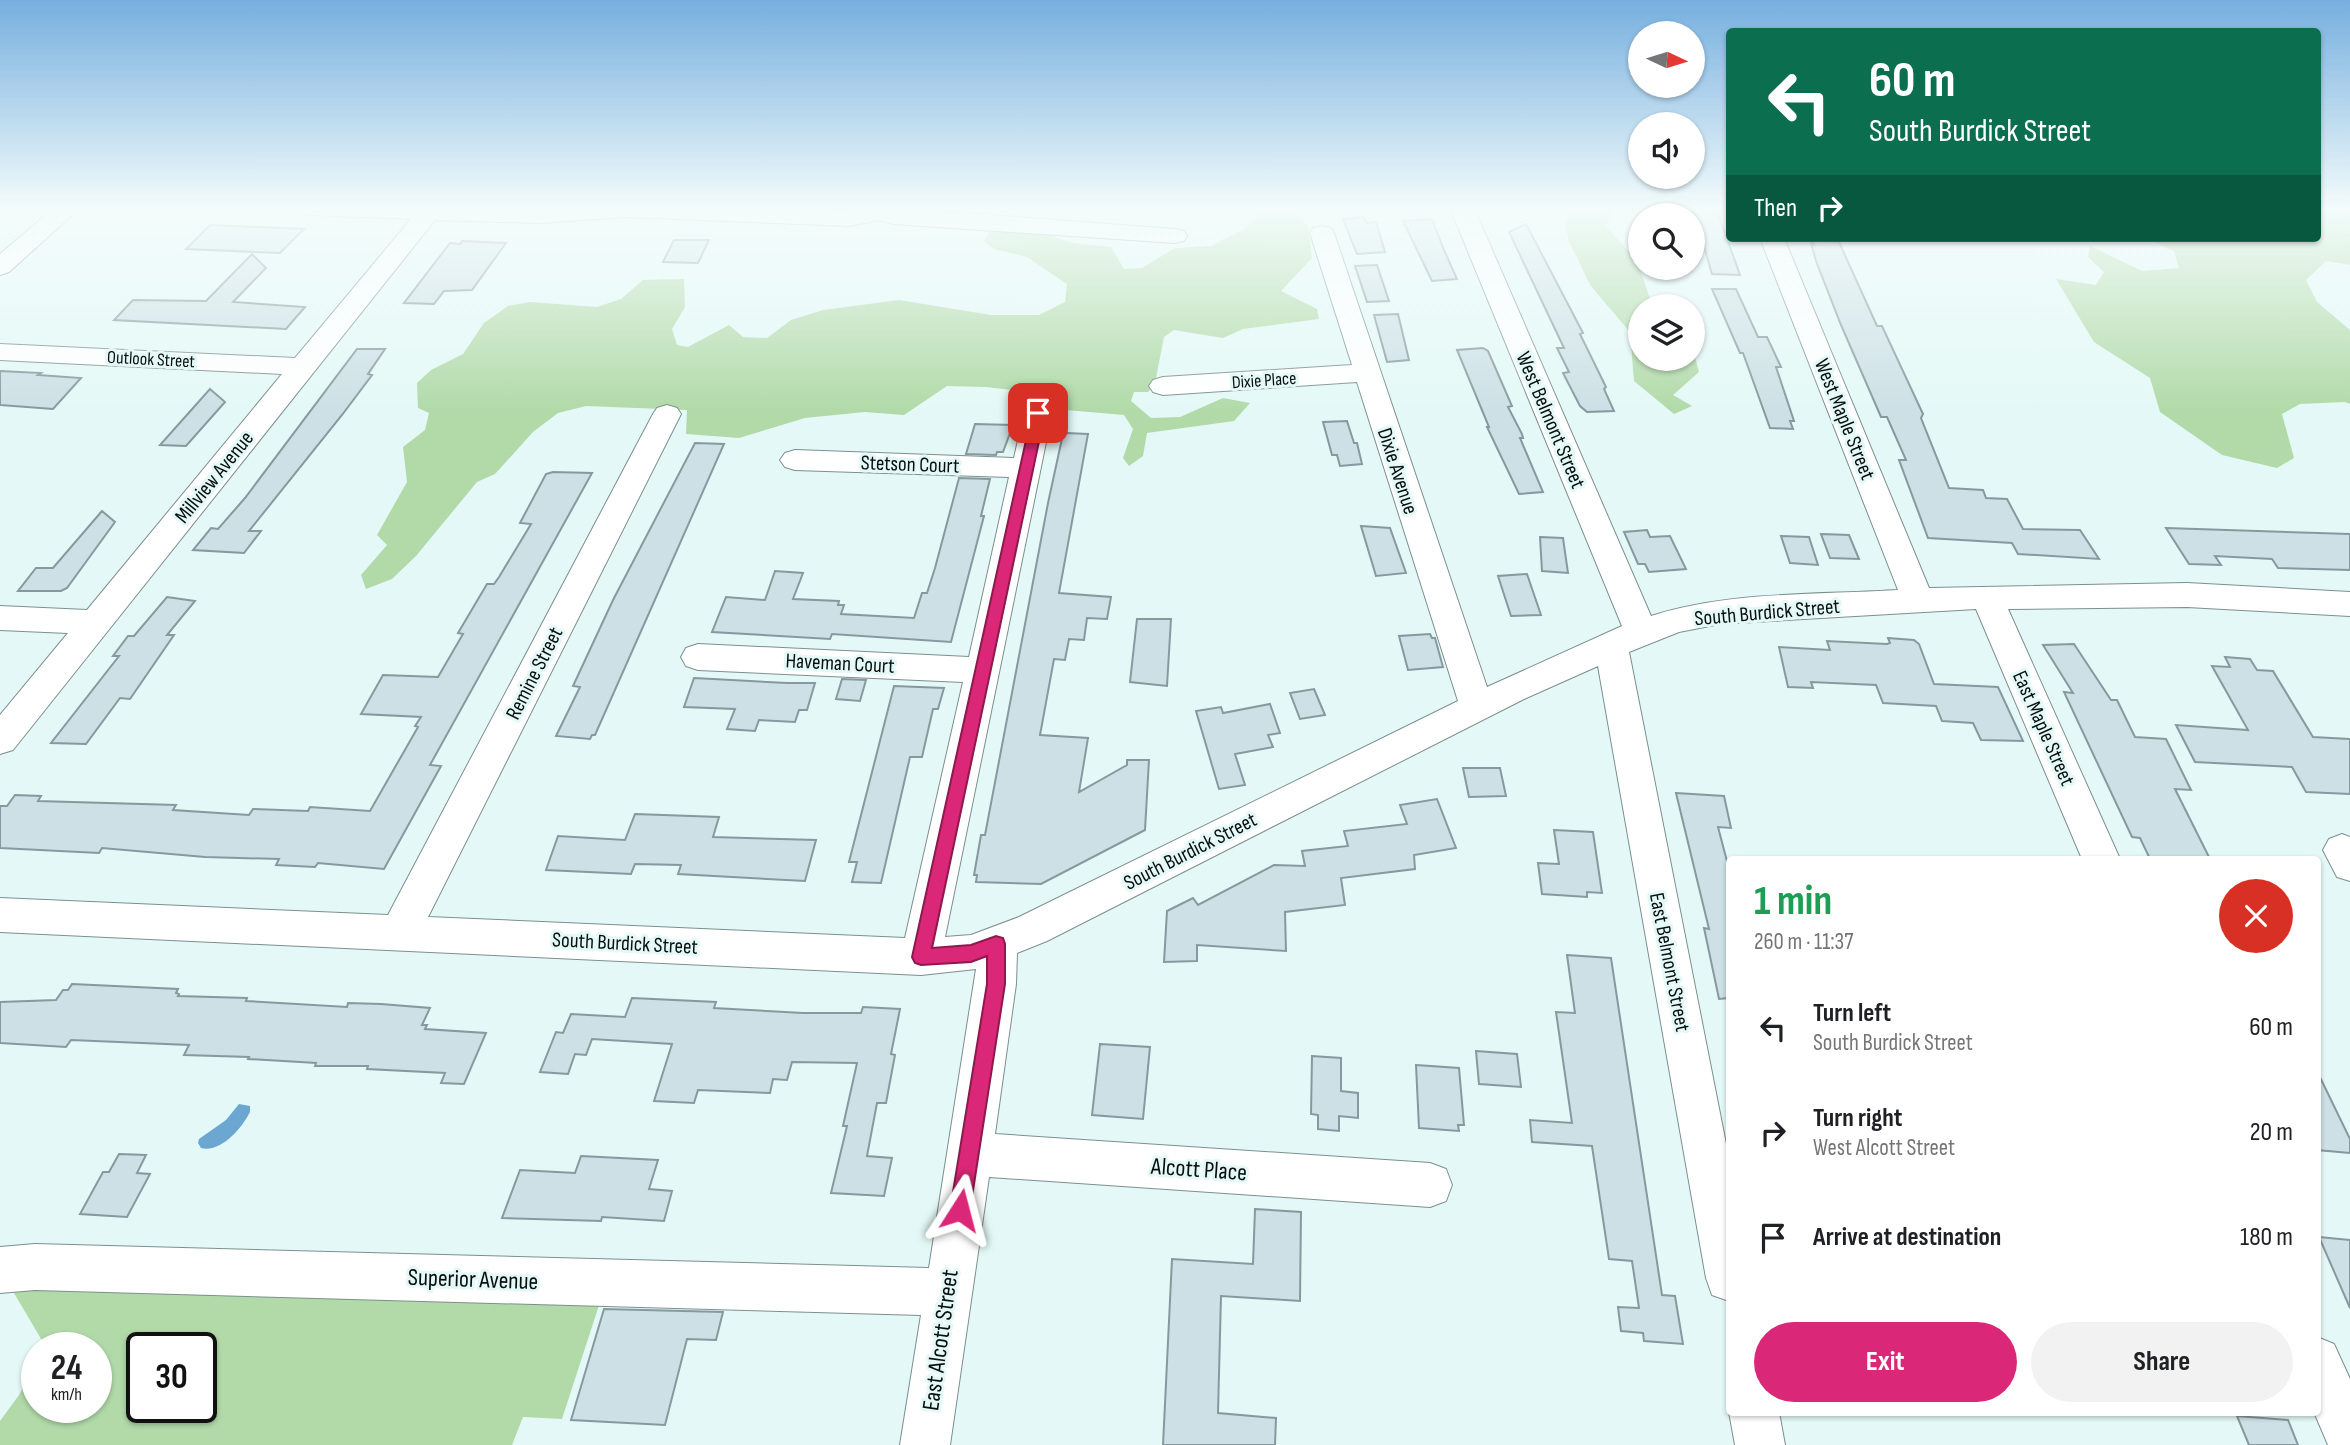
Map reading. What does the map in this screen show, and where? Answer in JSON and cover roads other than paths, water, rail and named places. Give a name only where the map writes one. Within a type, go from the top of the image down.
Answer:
[{"type":"street","name":"Millview Avenue","points":[[0,740],[377,275]]},
{"type":"street","name":"Dixie Avenue","points":[[1335,275],[1477,708]]},
{"type":"street","name":"West Belmont Street","points":[[1488,275],[1626,639]]},
{"type":"street","name":"West Maple Street","points":[[1787,275],[1918,601]]},
{"type":"street","name":"Outlook Street","points":[[0,352],[303,367]]},
{"type":"street","name":"Dixie Place","points":[[1163,386],[1366,373]]},
{"type":"street","points":[[921,957],[1038,413]]},
{"type":"street","name":"Remine Street","points":[[400,932],[667,414]]},
{"type":"street","name":"Stetson Court","points":[[795,460],[1026,468]]},
{"type":"street","name":"South Burdick Street","points":[[0,915],[921,957],[971,953],[1033,929],[1477,708],[1626,639],[1677,620],[1720,612],[1987,597],[2187,595],[2350,604]]},
{"type":"street","name":"East Maple Street","points":[[1987,597],[2100,856]]},
{"type":"street","points":[[0,618],[96,622]]},
{"type":"street","name":"East Belmont Street","points":[[1626,639],[1726,1259]]},
{"type":"street","name":"Haveman Court","points":[[698,657],[981,670]]},
{"type":"street","points":[[2350,851],[2342,850],[2350,864]]},
{"type":"street","name":"East Alcott Street","points":[[925,1445],[996,984],[996,944]]},
{"type":"street","name":"Alcott Place","points":[[968,1154],[1430,1185]]},
{"type":"street","name":"Superior Avenue","points":[[0,1270],[35,1267],[947,1292]]},
{"type":"street","points":[[2321,1370],[2350,1436]]},
{"type":"street","points":[[1755,1416],[1760,1445]]},
{"type":"water","points":[[239,1104],[250,1106],[250,1112],[236,1132],[216,1147],[201,1148],[199,1139],[226,1120]]}]
